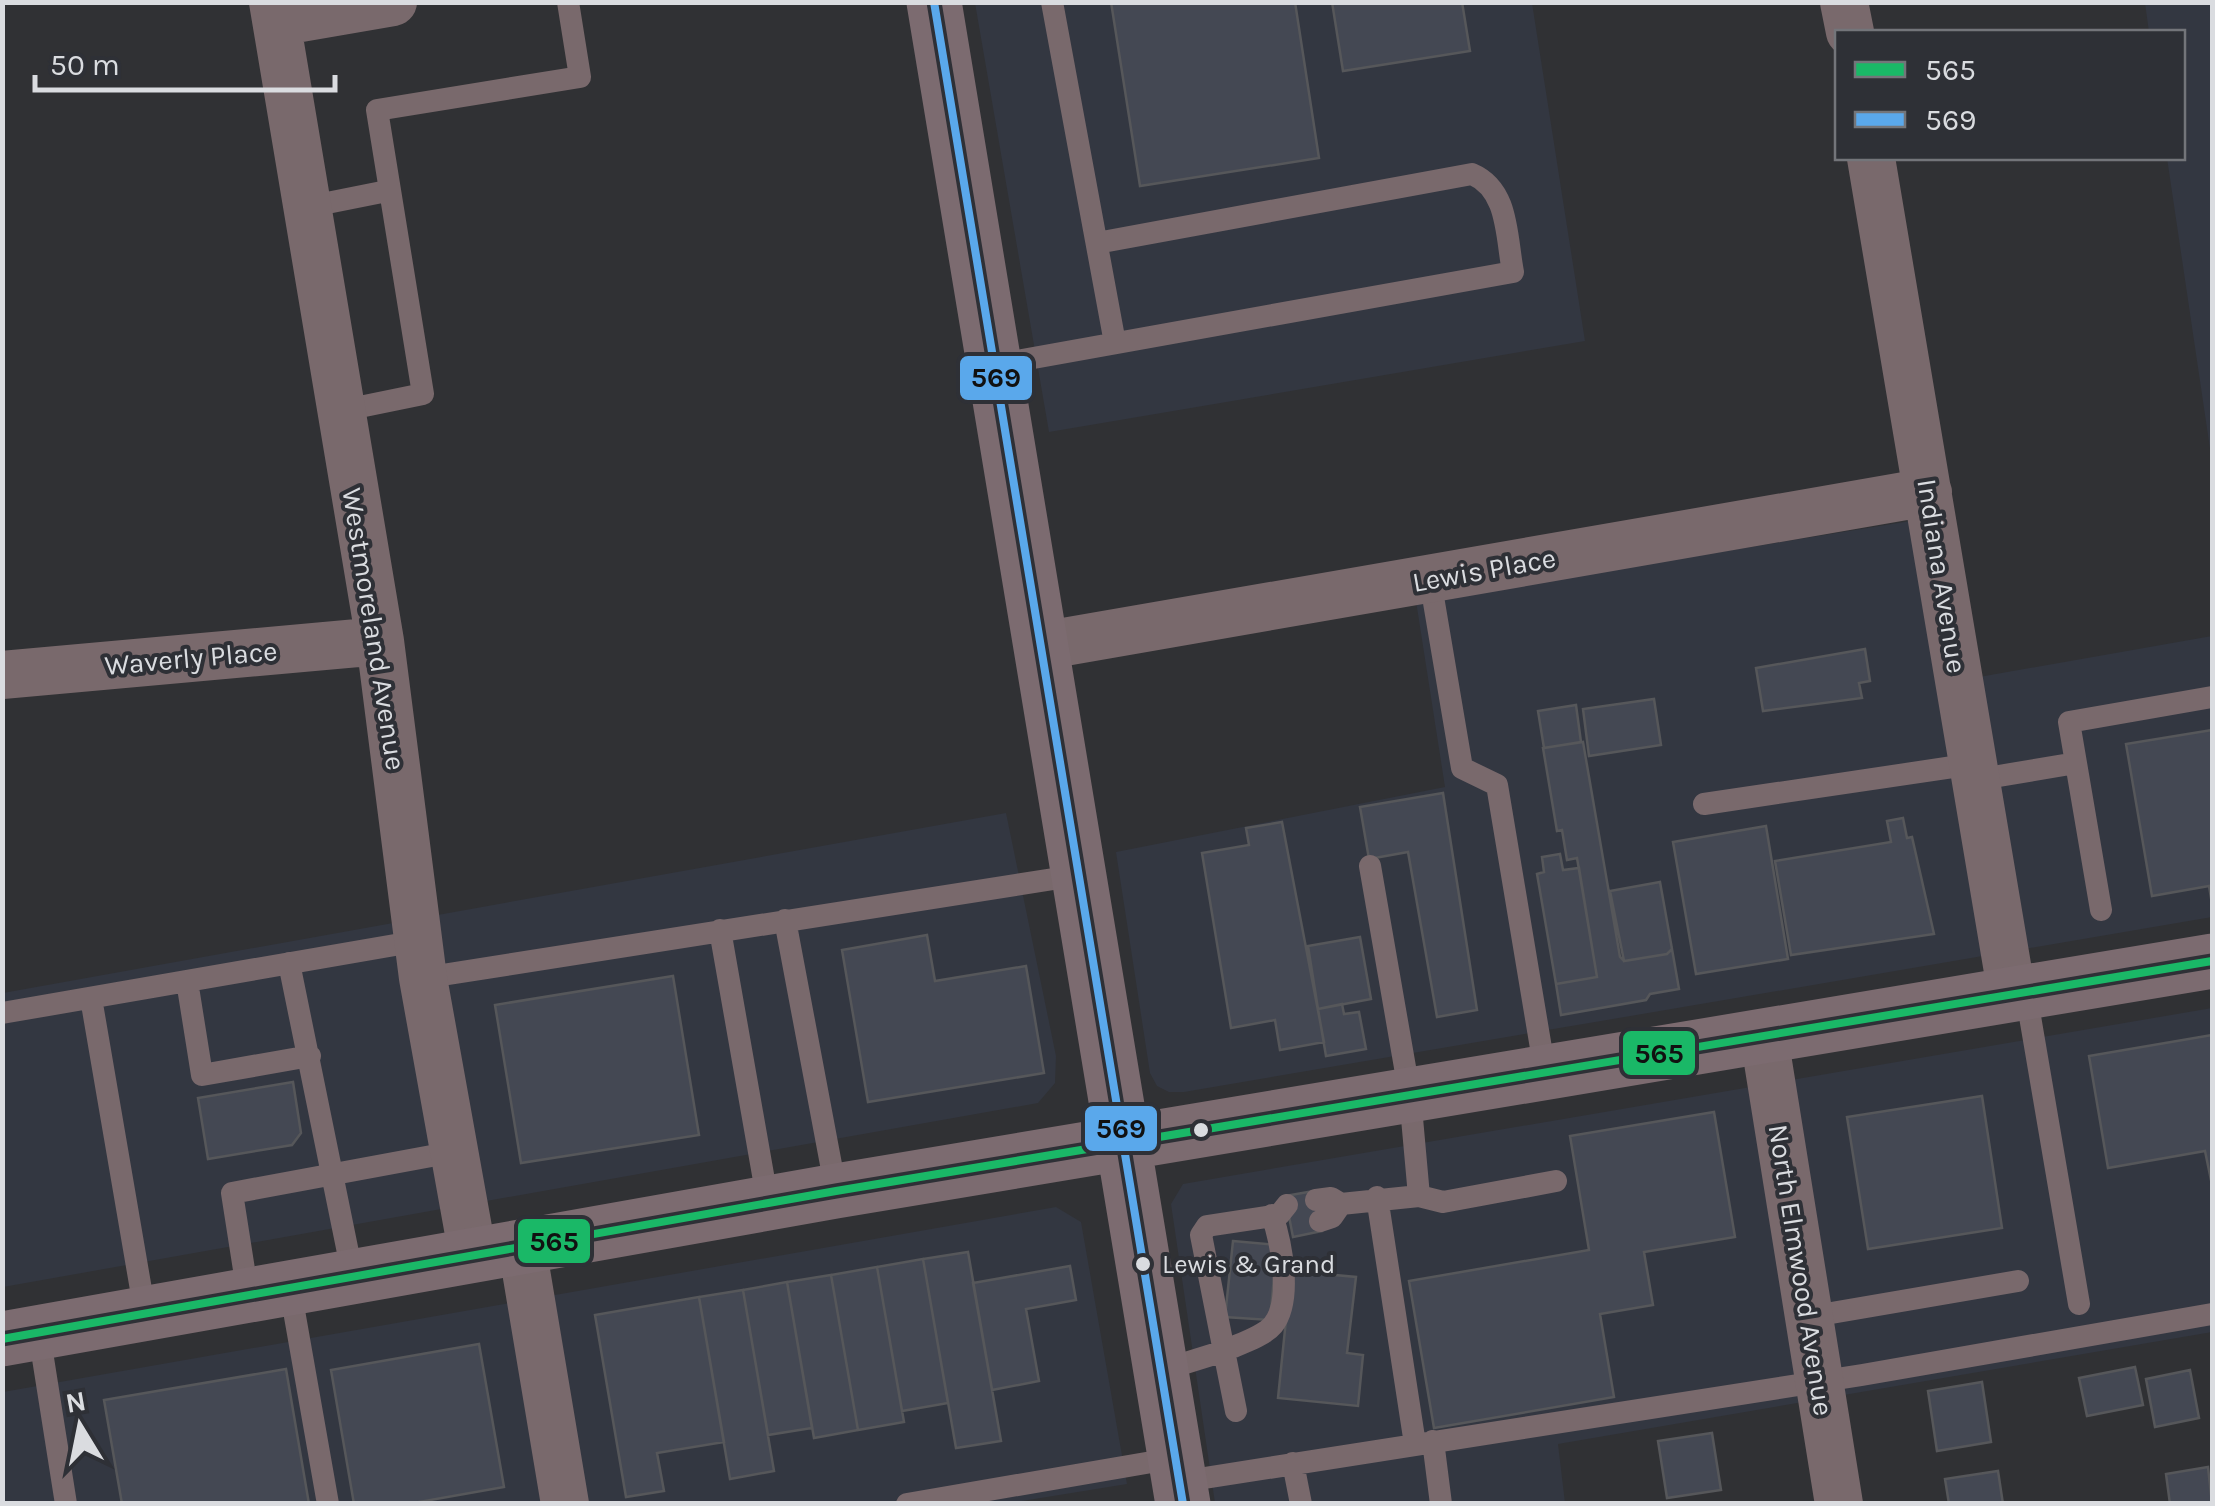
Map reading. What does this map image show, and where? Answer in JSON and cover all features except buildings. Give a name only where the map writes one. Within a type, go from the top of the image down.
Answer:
[{"type":"main road","points":[[934,2],[1179,1481]]},
{"type":"main road","points":[[21,1336],[836,1191],[2212,961]]},
{"type":"street","points":[[275,12],[393,2]]},
{"type":"street","points":[[1844,2],[1850,30]]},
{"type":"street","name":"Westmoreland Avenue","points":[[275,12],[380,641],[421,959],[453,1152],[497,1251],[565,1504]]},
{"type":"street","name":"Indiana Avenue","points":[[1871,160],[1974,772],[2019,994]]},
{"type":"street","name":"Lewis Place","points":[[1040,646],[1928,492]]},
{"type":"street","name":"Waverly Place","points":[[2,676],[380,641]]},
{"type":"street","name":"North Elmwood Avenue","points":[[1764,1037],[1839,1504]]},
{"type":"lane","points":[[340,410],[423,394],[387,191],[377,110],[580,77],[568,2]]},
{"type":"lane","points":[[1052,2],[1115,343]]},
{"type":"lane","points":[[994,365],[1513,272],[1498,193],[1490,182],[1472,174],[1097,242]]},
{"type":"lane","points":[[307,207],[387,191]]},
{"type":"lane","points":[[1430,580],[1462,768],[1498,785],[1545,1073]]},
{"type":"lane","points":[[2101,910],[2069,722],[2212,697]]},
{"type":"lane","points":[[1704,804],[2076,763]]},
{"type":"lane","points":[[1370,866],[1410,1096],[1419,1196]]},
{"type":"lane","points":[[2,1013],[289,963],[421,959],[720,930],[1078,876]]},
{"type":"lane","points":[[785,920],[836,1191]]},
{"type":"lane","points":[[720,930],[768,1203]]},
{"type":"lane","points":[[289,963],[336,1174],[353,1277]]},
{"type":"lane","points":[[187,981],[202,1074],[310,1056]]},
{"type":"lane","points":[[2019,994],[2080,1304]]},
{"type":"lane","points":[[91,998],[146,1313]]},
{"type":"lane","points":[[328,1504],[269,1292],[232,1194],[453,1152]]},
{"type":"lane","points":[[1318,1210],[1331,1198],[1341,1204],[1419,1196],[1443,1202],[1556,1182]]},
{"type":"lane","points":[[1377,1198],[1424,1442],[1441,1504]]},
{"type":"lane","points":[[1160,1371],[1224,1351],[1271,1328],[1278,1317],[1284,1252],[1282,1215],[1207,1226],[1202,1235],[1224,1351],[1236,1411]]},
{"type":"lane","points":[[1808,1317],[2018,1281]]},
{"type":"lane","points":[[907,1504],[1179,1481],[2212,1314]]},
{"type":"lane","points":[[21,1336],[66,1504]]},
{"type":"lane","points":[[1293,1463],[1302,1504]]},
{"type":"shaded area","points":[[975,3],[1532,3],[1585,341],[1049,432]]},
{"type":"shaded area","points":[[2145,3],[2212,3],[2212,462],[2167,160],[2185,160],[2185,30],[2149,30]]},
{"type":"shaded area","points":[[1923,519],[1951,682],[2212,636],[2212,917],[1184,1092],[1169,1092],[1157,1086],[1150,1073],[1116,852],[1445,787],[1416,601]]},
{"type":"shaded area","points":[[1006,813],[1056,1056],[1055,1083],[1038,1103],[3,1287],[3,993]]},
{"type":"shaded area","points":[[2212,1008],[2212,1332],[1558,1444],[1565,1503],[1215,1503],[1171,1204],[1183,1184]]},
{"type":"shaded area","points":[[1056,1207],[1081,1222],[1127,1484],[1004,1504],[3,1504],[3,1392]]},
{"type":"transit line","name":"569","points":[[934,2],[1183,1504]]},
{"type":"transit line","name":"565","points":[[2,1339],[836,1191],[2212,961]]},
{"type":"place","name":"Lewis & Grand","points":[[1143,1264]]}]
